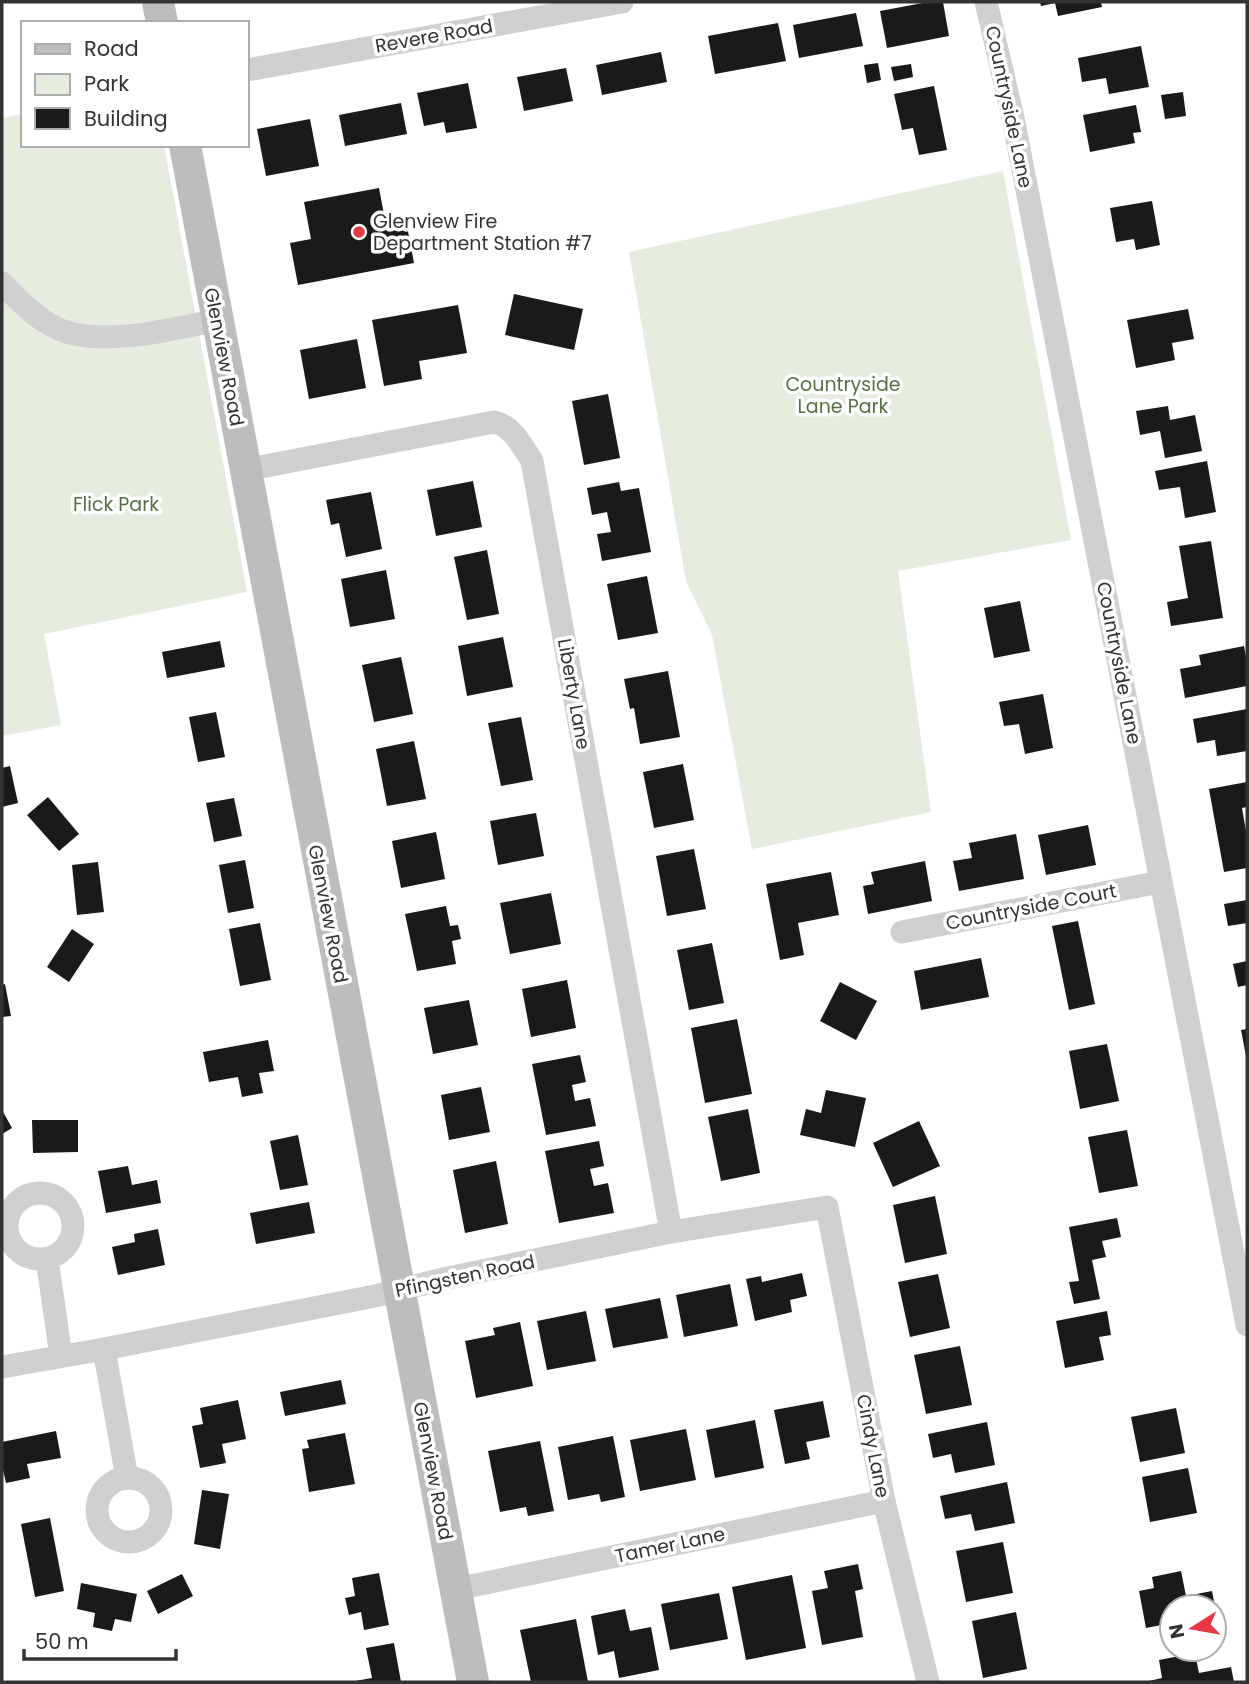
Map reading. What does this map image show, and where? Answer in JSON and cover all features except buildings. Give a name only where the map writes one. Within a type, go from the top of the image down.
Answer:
[{"type":"main road","points":[[158,2],[162,21]]},
{"type":"main road","name":"Glenview Road","points":[[185,147],[473,1682]]},
{"type":"street","name":"Countryside Lane","points":[[986,2],[1013,118],[1247,1325]]},
{"type":"street","name":"Revere Road","points":[[248,70],[612,3]]},
{"type":"street","points":[[2,283],[26,308],[61,330],[78,336],[130,335],[217,320]]},
{"type":"street","name":"Liberty Lane","points":[[245,470],[494,422],[504,424],[532,461],[671,1232]]},
{"type":"street","name":"Countryside Court","points":[[902,932],[1160,881]]},
{"type":"street","name":"Pfingsten Road","points":[[2,1367],[374,1296],[671,1232],[827,1207]]},
{"type":"street","name":"Cindy Lane","points":[[827,1207],[884,1501],[928,1682]]},
{"type":"street","points":[[47,1259],[61,1356]]},
{"type":"street","points":[[104,1349],[127,1478]]},
{"type":"street","name":"Tamer Lane","points":[[456,1589],[884,1501]]},
{"type":"green space","name":"Flick Park","points":[[21,114],[21,147],[164,147],[247,592],[44,634],[61,725],[2,736],[2,118]]},
{"type":"green space","name":"Countryside Lane Park","points":[[1003,171],[1071,540],[898,571],[931,812],[752,849],[712,635],[686,581],[629,252]]},
{"type":"place","name":"Glenview Fire Department Station #7","points":[[359,232]]}]
